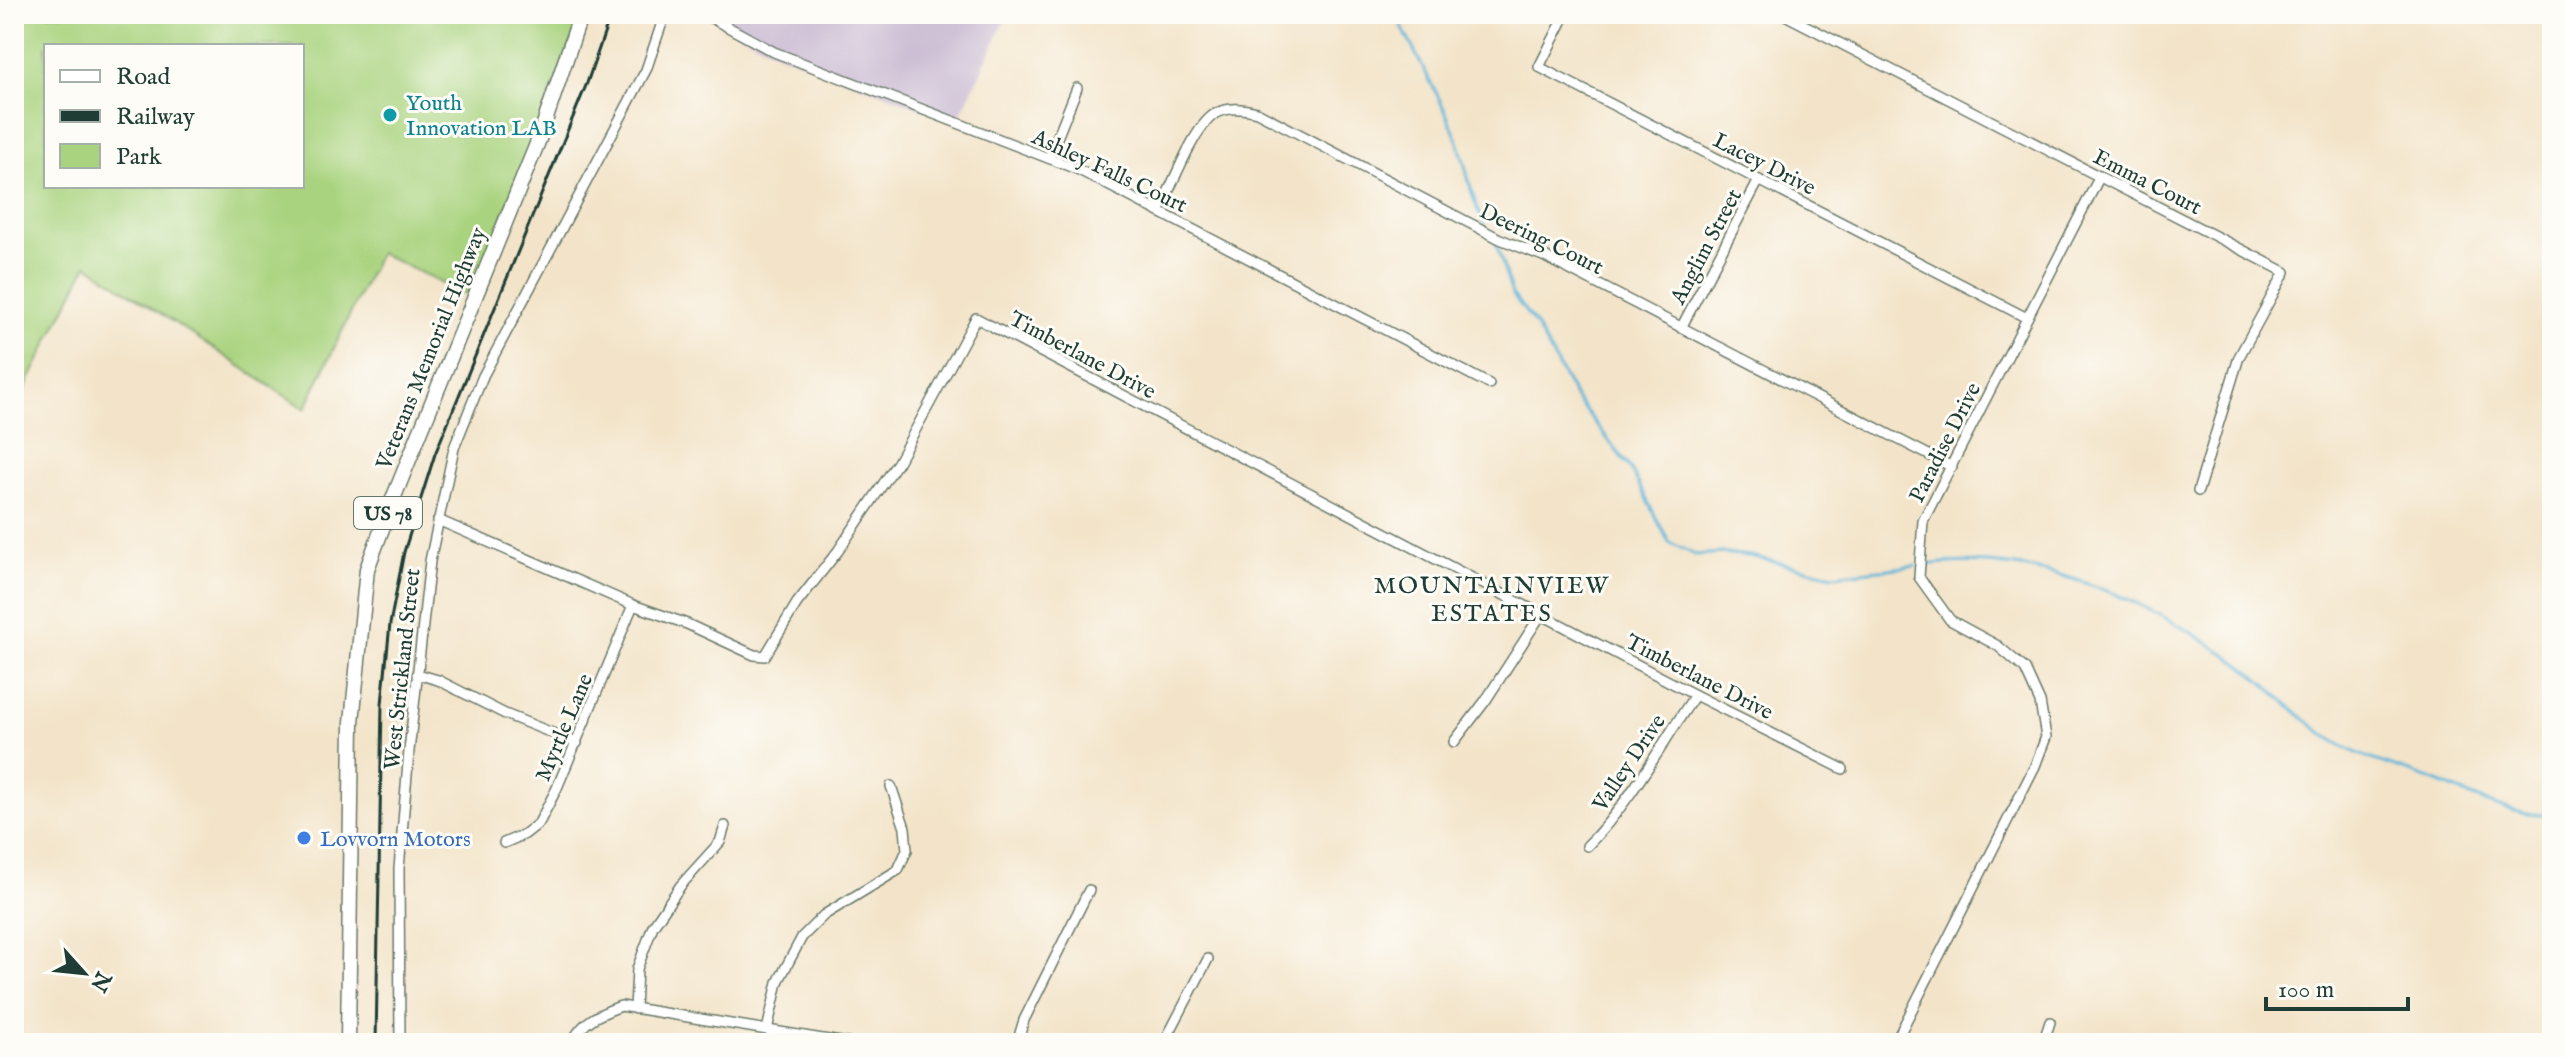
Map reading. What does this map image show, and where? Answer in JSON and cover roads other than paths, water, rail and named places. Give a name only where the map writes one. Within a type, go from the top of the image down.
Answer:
[{"type":"main road","name":"Veterans Memorial Highway","points":[[348,1043],[352,722],[367,569],[539,139],[581,14]]},
{"type":"street","name":"West Strickland Street","points":[[400,1043],[399,869],[428,575],[454,448],[483,376],[646,70],[665,14]]},
{"type":"street","name":"Ashley Falls Court","points":[[704,14],[774,52],[1079,170],[1489,384]]},
{"type":"street","name":"Lacey Drive","points":[[1566,14],[1539,67],[2027,318]]},
{"type":"street","name":"Emma Court","points":[[1783,14],[2285,272],[2239,357],[2198,491]]},
{"type":"street","points":[[1049,158],[1077,88]]},
{"type":"street","name":"Deering Court","points":[[1159,212],[1201,125],[1217,112],[1240,107],[1257,112],[1500,239],[1543,256],[1952,467]]},
{"type":"street","name":"Paradise Drive","points":[[1895,1043],[2035,766],[2046,737],[2040,702],[2025,669],[1998,646],[1950,620],[1919,577],[1923,521],[2100,176]]},
{"type":"street","name":"Anglim Street","points":[[1681,328],[1759,180]]},
{"type":"street","name":"Timberlane Drive","points":[[438,520],[633,605],[687,624],[754,655],[765,656],[797,603],[838,551],[898,462],[976,318],[1695,695],[1843,769]]},
{"type":"street","name":"Myrtle Lane","points":[[504,843],[525,834],[539,823],[577,743],[633,605]]},
{"type":"street","points":[[1454,742],[1486,700],[1542,613]]},
{"type":"street","points":[[417,674],[438,680],[505,714],[577,743]]},
{"type":"street","name":"Valley Drive","points":[[1587,846],[1617,814],[1695,695]]},
{"type":"street","points":[[767,1030],[778,982],[802,937],[824,915],[898,870],[907,850],[905,828],[891,786]]},
{"type":"street","points":[[635,1009],[637,969],[653,926],[681,885],[720,842],[725,826]]},
{"type":"street","points":[[1017,1043],[1024,1020],[1089,890]]},
{"type":"street","points":[[1164,1043],[1208,959]]},
{"type":"street","points":[[572,1043],[577,1033],[595,1015],[621,1006],[847,1043]]},
{"type":"street","points":[[2043,1043],[2050,1022]]},
{"type":"waterway","points":[[1396,14],[1453,128],[1484,223]]},
{"type":"waterway","points":[[1496,244],[1512,294],[1535,324],[1575,397],[1630,468],[1669,542],[1695,555],[1723,553],[1750,556],[1833,575],[1916,566]]},
{"type":"waterway","points":[[1923,565],[1967,562],[2011,565],[2096,587],[2137,604],[2214,647],[2250,672],[2315,728],[2350,750],[2497,806],[2525,814],[2552,815]]},
{"type":"railway","points":[[376,1043],[382,704],[390,624],[404,552],[435,454],[587,83],[611,14]]},
{"type":"place","name":"Youth Innovation LAB","points":[[390,115]]},
{"type":"place","name":"Lovvorn Motors","points":[[304,838]]},
{"type":"district","name":"MOUNTAINVIEW ESTATES","points":[[1492,599]]}]
